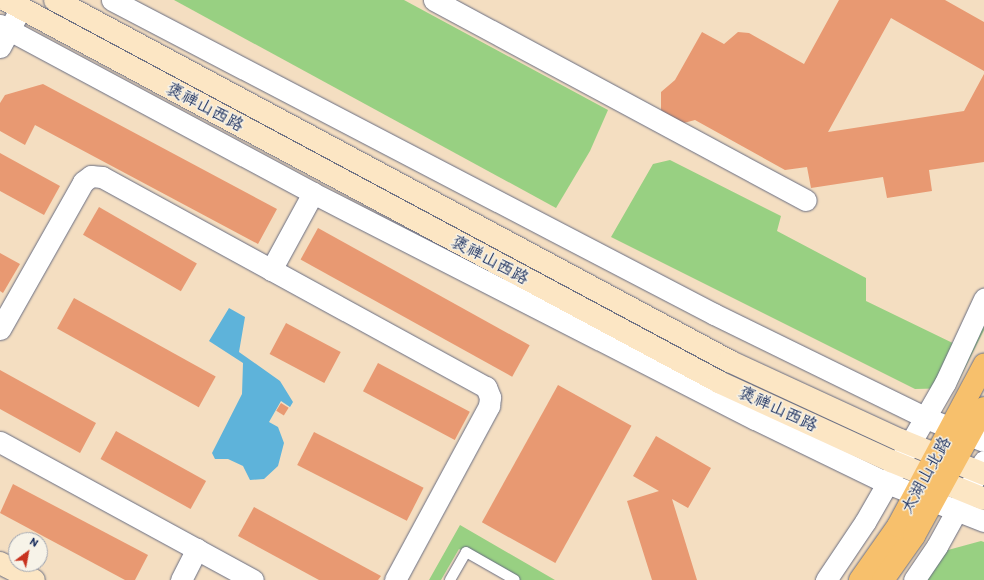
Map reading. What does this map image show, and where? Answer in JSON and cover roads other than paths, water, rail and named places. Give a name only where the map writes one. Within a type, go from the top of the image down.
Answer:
[{"type":"main road","name":"褒禅山西路","points":[[55,0],[729,361],[910,444],[946,458],[982,468]]},
{"type":"main road","name":"褒禅山西路","points":[[17,3],[719,382],[898,464],[976,495]]},
{"type":"main road","name":"太湖山北路","points":[[969,435],[984,365]]},
{"type":"main road","name":"太湖山北路","points":[[883,580],[946,458],[969,435],[984,408]]},
{"type":"main road","name":"太湖山北路","points":[[860,580],[924,498]]},
{"type":"main road","points":[[0,563],[34,580]]},
{"type":"street","points":[[112,0],[714,314],[926,418],[969,435]]},
{"type":"street","points":[[434,0],[806,200]]},
{"type":"street","points":[[17,3],[3,34],[755,419],[887,483],[956,512],[984,521]]},
{"type":"street","points":[[0,329],[83,182],[91,176],[102,177],[486,387],[490,397],[489,406],[395,580]]},
{"type":"street","points":[[271,270],[313,193]]},
{"type":"street","points":[[826,580],[926,418],[984,300]]},
{"type":"street","points":[[0,442],[254,580]]},
{"type":"street","points":[[914,580],[956,512],[976,495],[982,468]]},
{"type":"street","points":[[181,580],[197,549]]},
{"type":"lane","points":[[450,580],[466,552],[515,580]]},
{"type":"water","points":[[229,308],[245,317],[239,352],[280,381],[293,402],[290,407],[281,401],[269,422],[278,427],[284,443],[278,466],[264,479],[250,480],[243,466],[228,459],[215,459],[212,453],[242,394],[243,363],[209,341]]}]
